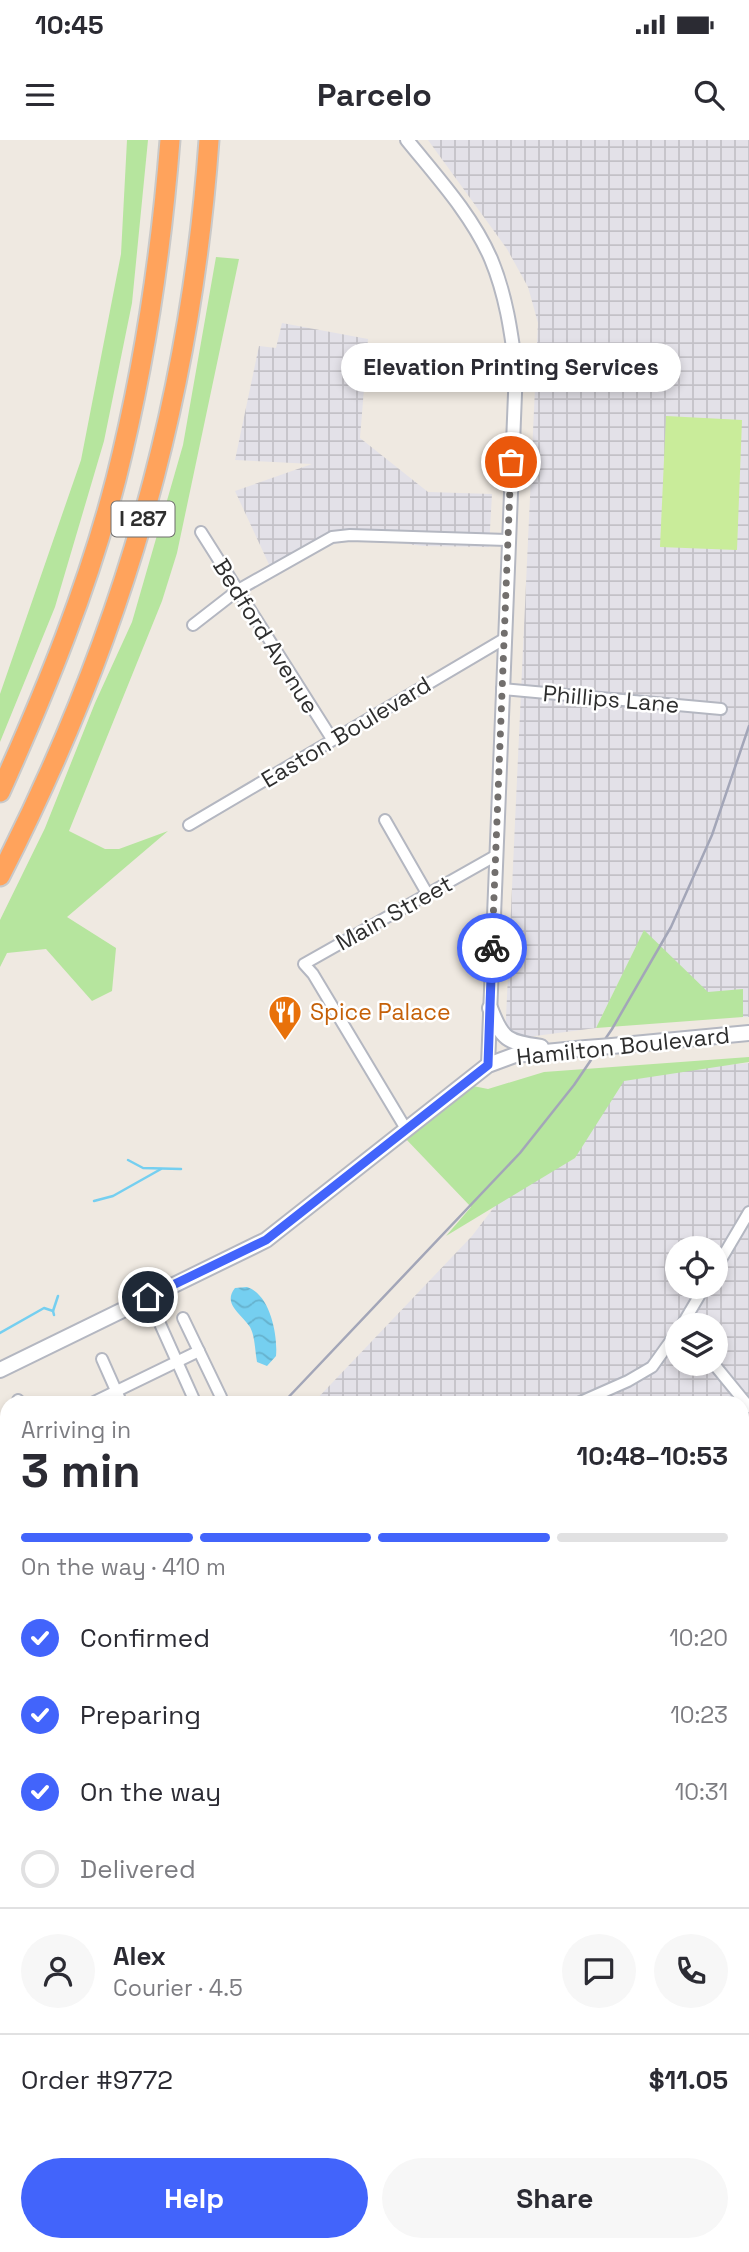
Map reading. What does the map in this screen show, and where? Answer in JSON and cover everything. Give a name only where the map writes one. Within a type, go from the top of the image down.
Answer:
[{"type":"highway","name":"I 287","points":[[0,792],[57,659],[93,556],[115,480],[142,362],[153,299],[164,217],[170,140]]},
{"type":"highway","name":"I 287","points":[[0,876],[69,731],[110,626],[137,544],[159,462],[186,334],[202,220],[209,140]]},
{"type":"main road","points":[[490,1008],[498,1029],[507,1038],[520,1044],[563,1051]]},
{"type":"main road","name":"Hamilton Boulevard","points":[[488,1065],[515,1055],[749,1033]]},
{"type":"main road","points":[[0,1370],[266,1240],[488,1065]]},
{"type":"street","name":"Hamilton Boulevard","points":[[407,140],[473,226],[490,257],[510,323],[516,369],[507,540],[488,1065]]},
{"type":"street","name":"Bedford Avenue","points":[[201,532],[332,740]]},
{"type":"street","points":[[193,625],[239,590],[332,537],[350,535],[507,540]]},
{"type":"street","name":"Easton Boulevard","points":[[189,825],[504,639]]},
{"type":"street","name":"Phillips Lane","points":[[502,689],[721,709]]},
{"type":"street","points":[[384,820],[428,895]]},
{"type":"street","name":"Main Street","points":[[406,1129],[313,974],[304,964],[495,856]]},
{"type":"street","points":[[728,1248],[749,1212]]},
{"type":"street","points":[[148,1297],[191,1396]]},
{"type":"street","points":[[183,1318],[221,1396]]},
{"type":"street","points":[[594,1396],[652,1367],[665,1349]]},
{"type":"street","points":[[106,1396],[199,1351]]},
{"type":"street","points":[[102,1359],[118,1396]]},
{"type":"street","points":[[723,1376],[739,1396]]},
{"type":"shaded area","points":[[428,140],[749,140],[749,1017],[743,1017],[743,989],[708,993],[644,931],[596,1028],[505,1040],[538,323],[528,287],[507,249]]},
{"type":"shaded area","points":[[282,323],[368,339],[360,438],[428,492],[492,494],[489,547],[423,546],[351,537],[289,563],[273,573],[235,491],[312,464],[235,460],[259,346],[276,348]]},
{"type":"shaded area","points":[[749,1063],[749,1396],[320,1396],[472,1236],[594,1076]]},
{"type":"green space","points":[[127,140],[148,140],[132,303],[104,441],[55,607],[0,742],[0,694],[81,460],[121,254]]},
{"type":"green space","points":[[216,257],[239,259],[177,553],[162,601],[69,831],[105,849],[119,849],[168,831],[67,917],[116,948],[112,991],[92,1001],[46,949],[7,953],[0,967],[0,920],[45,828],[95,703],[132,622],[183,445]]},
{"type":"green space","points":[[666,416],[742,420],[737,550],[660,547]]},
{"type":"green space","points":[[644,930],[708,992],[743,989],[743,1017],[596,1028]]},
{"type":"green space","points":[[749,1057],[749,1062],[624,1081],[575,1158],[446,1236],[471,1207],[404,1137],[473,1086],[488,1089],[544,1072]]},
{"type":"water","points":[[247,1287],[262,1298],[274,1327],[276,1356],[267,1366],[257,1362],[252,1331],[232,1304],[235,1288]]},
{"type":"waterway","points":[[128,1160],[143,1168],[181,1169]]},
{"type":"waterway","points":[[94,1201],[113,1196],[161,1169]]},
{"type":"waterway","points":[[54,1315],[58,1296]]},
{"type":"waterway","points":[[0,1333],[44,1308],[53,1311]]},
{"type":"railway","points":[[290,1396],[520,1153],[574,1085],[612,1029],[671,927],[712,835],[749,726]]},
{"type":"way so far","points":[[492,948],[511,462]]},
{"type":"place","name":"Elevation Printing Services","points":[[511,462]]},
{"type":"place","name":"Spice Palace","points":[[285,1042]]},
{"type":"route","points":[[148,1297],[266,1240],[488,1065],[492,948]]}]
